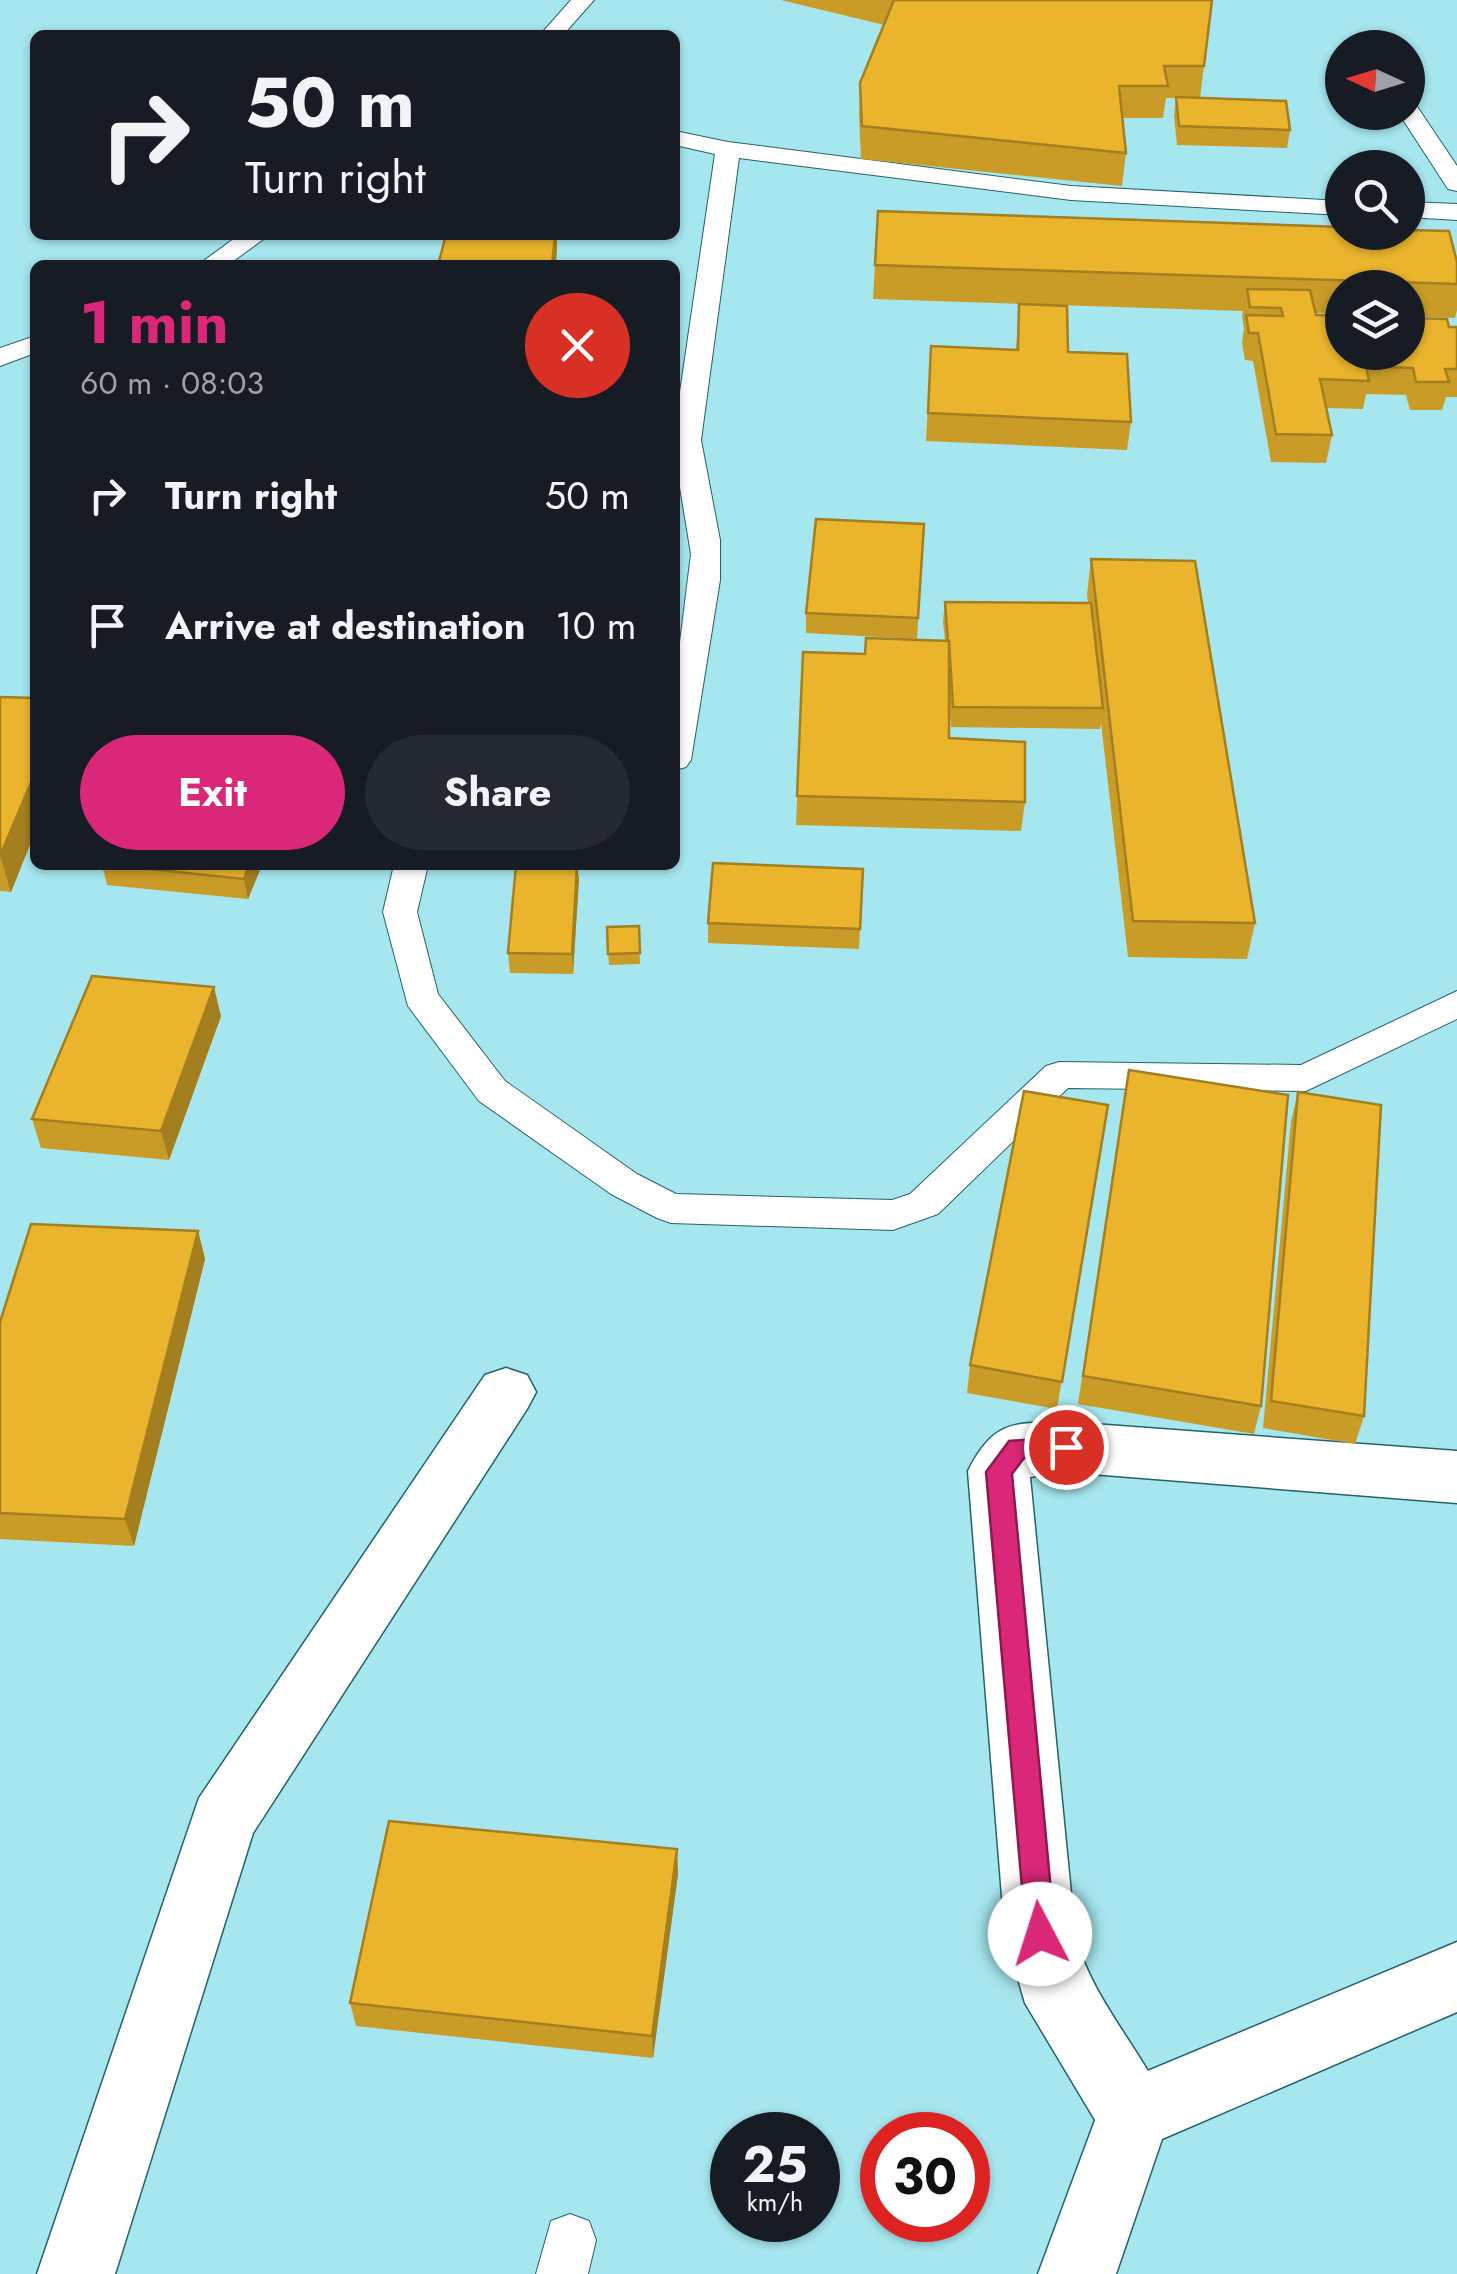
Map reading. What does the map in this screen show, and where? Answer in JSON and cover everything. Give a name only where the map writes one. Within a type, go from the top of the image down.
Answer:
[{"type":"street","points":[[76,2274],[223,1820],[506,1392]]},
{"type":"street","points":[[1132,2114],[1050,1978],[1040,1934],[999,1472],[1018,1448],[1066,1447],[1457,1476]]},
{"type":"street","points":[[1076,2274],[1132,2114],[1457,1977]]},
{"type":"lane","points":[[556,30],[583,0]]},
{"type":"lane","points":[[1421,130],[1457,184]]},
{"type":"lane","points":[[680,139],[728,149],[1072,194],[1325,207]]},
{"type":"lane","points":[[680,732],[703,605],[706,550],[682,457],[728,149]]},
{"type":"lane","points":[[1425,211],[1457,212]]},
{"type":"lane","points":[[218,260],[248,240]]},
{"type":"lane","points":[[0,358],[30,346]]},
{"type":"lane","points":[[411,870],[400,912],[421,997],[492,1091],[624,1184],[671,1208],[893,1215],[924,1204],[1059,1075],[1306,1078],[1457,1004]]},
{"type":"building","points":[[894,0],[1212,0],[1204,66],[1164,66],[1168,86],[1119,86],[1126,153],[862,126],[860,83]]},
{"type":"building","points":[[1176,97],[1286,101],[1290,130],[1179,126]]},
{"type":"building","points":[[878,211],[1325,226],[1325,250],[1425,250],[1425,230],[1449,231],[1457,262],[1457,284],[1425,283],[1425,270],[1325,270],[1325,280],[875,265]]},
{"type":"building","points":[[445,240],[554,240],[552,260],[439,260]]},
{"type":"building","points":[[1247,289],[1310,290],[1316,315],[1325,315],[1325,370],[1367,370],[1369,381],[1320,379],[1332,435],[1276,434],[1258,333],[1249,333],[1246,315],[1283,316],[1281,308],[1250,307]]},
{"type":"building","points":[[1019,304],[1067,306],[1068,352],[1127,354],[1131,422],[928,413],[931,346],[1018,350]]},
{"type":"building","points":[[1425,318],[1447,319],[1449,327],[1457,327],[1457,369],[1445,369],[1449,382],[1416,382],[1413,370],[1425,370]]},
{"type":"building","points":[[816,519],[924,524],[918,618],[806,613]]},
{"type":"building","points":[[1091,559],[1195,561],[1255,923],[1133,921]]},
{"type":"building","points":[[945,602],[1091,603],[1103,708],[953,707]]},
{"type":"building","points":[[866,638],[949,641],[949,738],[1025,742],[1025,802],[797,796],[803,652],[865,654]]},
{"type":"building","points":[[0,697],[30,698],[30,785],[0,856]]},
{"type":"building","points":[[713,863],[863,869],[860,929],[708,923]]},
{"type":"building","points":[[158,870],[247,870],[244,879]]},
{"type":"building","points":[[516,870],[577,870],[572,954],[508,953]]},
{"type":"building","points":[[639,926],[640,953],[608,954],[607,927]]},
{"type":"building","points":[[92,976],[214,987],[161,1131],[32,1119]]},
{"type":"building","points":[[1129,1070],[1288,1095],[1261,1406],[1083,1376]]},
{"type":"building","points":[[1024,1091],[1108,1105],[1062,1382],[970,1365]]},
{"type":"building","points":[[1298,1092],[1381,1105],[1364,1416],[1271,1401]]},
{"type":"building","points":[[31,1224],[198,1231],[125,1519],[0,1513],[0,1322]]},
{"type":"building","points":[[389,1821],[677,1849],[652,2036],[350,2003]]},
{"type":"route","points":[[1040,1934],[999,1472],[1018,1448],[1066,1447]]}]
